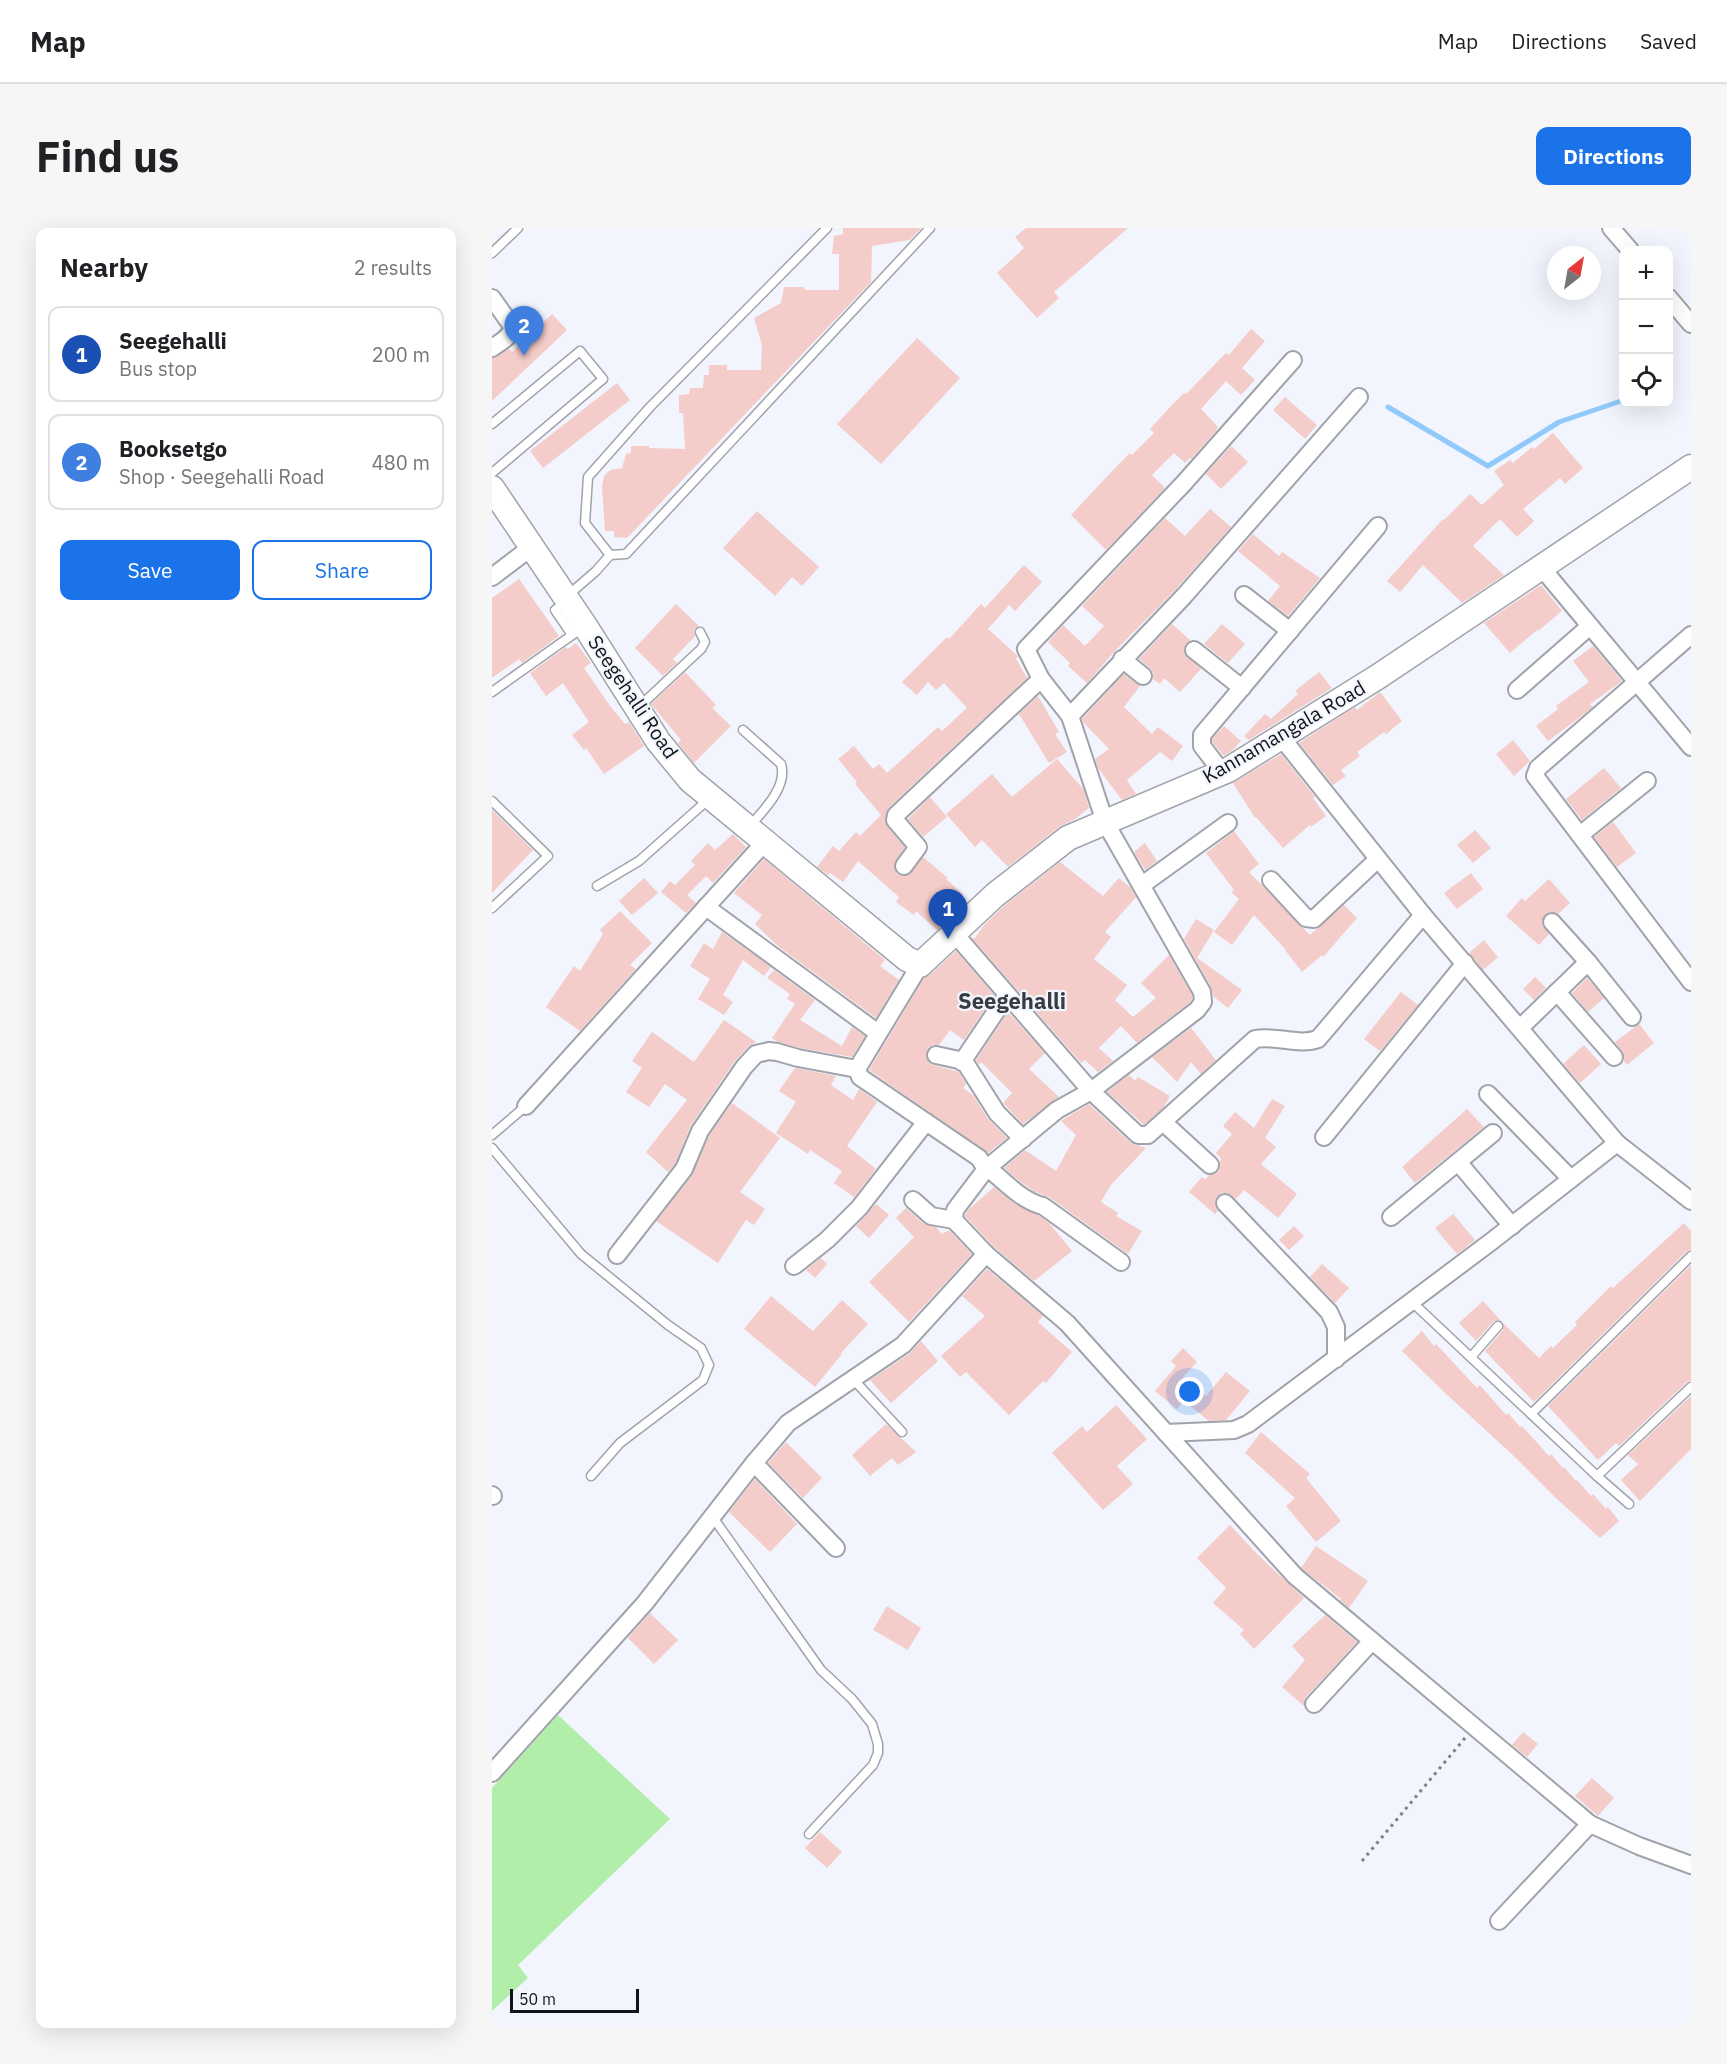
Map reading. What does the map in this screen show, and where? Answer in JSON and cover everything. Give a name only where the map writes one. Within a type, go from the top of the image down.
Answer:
[{"type":"main road","name":"Kannamangala Road","points":[[920,965],[995,895],[1068,838],[1222,772],[1281,737],[1379,676],[1691,467]]},
{"type":"main road","name":"Seegehalli Road","points":[[492,488],[567,599],[579,630],[637,708],[664,749],[690,780],[907,959],[920,965]]},
{"type":"street","points":[[1611,228],[1627,246]]},
{"type":"street","points":[[492,298],[512,326],[511,334],[492,348]]},
{"type":"street","points":[[1671,300],[1691,324]]},
{"type":"street","points":[[954,1220],[955,1210],[987,1169],[1057,1110],[1091,1091],[1197,1010],[1203,1002],[1202,992],[1105,822],[1070,716],[1041,679],[1026,649],[1184,483],[1293,360]]},
{"type":"street","points":[[1070,716],[1184,596],[1359,398]]},
{"type":"street","points":[[1222,772],[1202,746],[1202,735],[1378,526]]},
{"type":"street","points":[[492,577],[532,546]]},
{"type":"street","points":[[1541,567],[1691,747]]},
{"type":"street","points":[[1244,595],[1290,631]]},
{"type":"street","points":[[1517,690],[1590,626]]},
{"type":"street","points":[[1689,640],[1636,681],[1536,771],[1535,776],[1691,982]]},
{"type":"street","points":[[1194,650],[1242,688]]},
{"type":"street","points":[[1122,659],[1143,676]]},
{"type":"street","points":[[904,866],[918,847],[895,820],[896,816],[1041,679]]},
{"type":"street","points":[[1281,737],[1423,915],[1617,1143],[1691,1201]]},
{"type":"street","points":[[1580,835],[1647,781]]},
{"type":"street","points":[[1142,885],[1228,823]]},
{"type":"street","points":[[526,1106],[706,907],[756,836]]},
{"type":"street","points":[[1271,880],[1306,918],[1314,919],[1378,859]]},
{"type":"street","points":[[706,907],[879,1033]]},
{"type":"street","points":[[954,933],[1091,1091],[1138,1135],[1148,1135],[1255,1039],[1271,1037],[1307,1041],[1318,1039],[1423,915]]},
{"type":"street","points":[[1552,922],[1632,1017]]},
{"type":"street","points":[[1520,1028],[1588,962]]},
{"type":"street","points":[[1324,1137],[1465,963]]},
{"type":"street","name":"Kannamangala Road","points":[[857,1069],[920,965]]},
{"type":"street","points":[[1557,992],[1614,1057]]},
{"type":"street","points":[[962,1062],[1007,995]]},
{"type":"street","points":[[617,1255],[684,1169],[700,1131],[744,1066],[756,1054],[769,1051],[857,1069],[860,1077],[979,1158],[987,1169],[1026,1199],[1043,1206],[1120,1262]]},
{"type":"street","points":[[936,1055],[959,1059],[972,1072],[997,1113],[1023,1138]]},
{"type":"street","points":[[1488,1094],[1571,1179]]},
{"type":"street","points":[[794,1266],[827,1240],[858,1208],[926,1122]]},
{"type":"street","points":[[1163,1122],[1210,1165]]},
{"type":"street","points":[[1391,1218],[1493,1133]]},
{"type":"street","points":[[1166,1433],[1234,1430],[1248,1424],[1512,1226],[1617,1143]]},
{"type":"street","points":[[1458,1162],[1512,1226]]},
{"type":"street","points":[[913,1200],[931,1216],[954,1220],[986,1254],[1067,1323],[1295,1576],[1590,1824],[1639,1846],[1691,1865]]},
{"type":"street","points":[[1225,1203],[1329,1312],[1335,1327],[1336,1359]]},
{"type":"street","points":[[492,1773],[645,1603],[788,1423],[903,1346],[986,1254]]},
{"type":"street","points":[[754,1463],[836,1548]]},
{"type":"street","points":[[1314,1704],[1372,1641]]},
{"type":"street","points":[[1499,1921],[1590,1824]]},
{"type":"lane","points":[[492,253],[518,228]]},
{"type":"lane","points":[[610,555],[585,522],[588,477],[650,407],[827,228]]},
{"type":"lane","points":[[567,599],[610,555],[626,554],[930,228]]},
{"type":"lane","points":[[492,424],[580,351],[603,379],[492,473]]},
{"type":"lane","points":[[492,692],[579,630]]},
{"type":"lane","points":[[637,708],[701,649],[705,642],[700,632]]},
{"type":"lane","points":[[743,729],[781,764],[783,771],[776,793],[764,810],[756,836]]},
{"type":"lane","points":[[597,885],[639,861],[711,797]]},
{"type":"lane","points":[[492,801],[548,856],[492,908]]},
{"type":"lane","points":[[492,1135],[526,1106]]},
{"type":"lane","points":[[492,1148],[581,1254],[668,1325],[701,1348],[709,1365],[703,1380],[620,1443],[591,1476]]},
{"type":"lane","points":[[1531,1414],[1691,1256]]},
{"type":"lane","points":[[1412,1302],[1629,1504]]},
{"type":"lane","points":[[1471,1357],[1498,1326]]},
{"type":"lane","points":[[853,1379],[902,1432]]},
{"type":"lane","points":[[1597,1476],[1691,1387]]},
{"type":"lane","points":[[712,1516],[821,1670],[852,1699],[872,1724],[878,1744],[878,1754],[873,1765],[809,1834]]},
{"type":"path","points":[[1362,1861],[1474,1726]]},
{"type":"green space","points":[[558,1715],[670,1819],[518,1965],[528,1978],[492,2011],[492,1788]]},
{"type":"building","points":[[843,228],[921,228],[910,240],[872,246],[871,282],[627,538],[614,537],[614,531],[605,531],[602,486],[604,476],[610,470],[622,468],[626,454],[631,453],[631,446],[685,449],[683,413],[679,413],[679,395],[689,394],[690,388],[703,388],[704,375],[709,375],[709,365],[727,365],[727,370],[761,370],[762,345],[754,318],[781,303],[784,287],[804,287],[805,290],[839,290],[839,254],[832,254],[834,236],[843,234]]},
{"type":"building","points":[[1026,228],[1128,228],[1054,292],[1059,298],[1037,318],[997,273],[1024,248],[1015,237]]},
{"type":"building","points":[[552,314],[567,330],[492,401],[492,358],[509,349],[512,352]]},
{"type":"building","points":[[1251,329],[1265,341],[1242,368],[1255,380],[1241,395],[1226,381],[1201,409],[1218,427],[1216,431],[1191,459],[1185,463],[1174,453],[1152,475],[1165,488],[1106,550],[1071,515],[1130,453],[1132,455],[1154,433],[1150,429],[1169,408],[1226,353],[1229,355]]},
{"type":"building","points":[[917,338],[960,378],[881,464],[837,424]]},
{"type":"building","points":[[617,383],[630,400],[543,468],[530,451]]},
{"type":"building","points":[[1285,397],[1317,425],[1305,439],[1273,410]]},
{"type":"building","points":[[1553,433],[1583,468],[1565,484],[1560,478],[1523,509],[1534,521],[1517,537],[1500,519],[1473,546],[1504,575],[1462,603],[1423,565],[1400,592],[1387,581],[1443,519],[1470,494],[1482,505],[1504,485],[1494,471],[1510,460],[1513,463]]},
{"type":"building","points":[[1231,446],[1248,462],[1221,489],[1206,474]]},
{"type":"building","points":[[1210,509],[1231,527],[1087,683],[1068,666],[1070,663],[1048,642],[1063,625],[1085,646],[1104,626],[1082,606],[1165,518],[1185,536]]},
{"type":"building","points":[[757,511],[819,567],[802,586],[792,577],[775,596],[723,548]]},
{"type":"building","points":[[1253,534],[1279,556],[1282,552],[1320,578],[1288,616],[1268,601],[1280,586],[1238,551]]},
{"type":"building","points":[[1024,565],[1042,582],[1015,611],[1009,605],[988,629],[1018,656],[1016,659],[1027,678],[889,807],[886,813],[887,826],[905,847],[894,864],[897,874],[909,875],[923,857],[963,894],[949,911],[953,915],[937,930],[916,911],[914,915],[896,902],[899,897],[858,861],[843,882],[817,867],[833,846],[839,851],[856,832],[860,836],[881,815],[838,759],[854,746],[873,769],[879,764],[887,773],[938,727],[942,731],[967,708],[944,683],[936,690],[928,682],[917,695],[902,682],[947,637],[949,639],[981,604],[985,608]]},
{"type":"building","points":[[519,579],[559,636],[522,663],[519,659],[492,678],[492,598]]},
{"type":"building","points":[[1541,585],[1562,611],[1510,653],[1484,623]]},
{"type":"building","points":[[676,604],[699,626],[694,629],[695,636],[673,659],[677,663],[663,676],[635,648]]},
{"type":"building","points":[[1172,624],[1190,640],[1184,648],[1185,654],[1201,669],[1180,692],[1164,678],[1160,684],[1153,679],[1150,668],[1139,659]]},
{"type":"building","points":[[1222,624],[1245,644],[1228,663],[1204,644]]},
{"type":"building","points":[[576,643],[591,663],[584,668],[625,724],[629,722],[644,746],[604,774],[586,748],[584,750],[572,735],[589,722],[563,683],[546,696],[530,673],[566,647],[568,649]]},
{"type":"building","points":[[1593,646],[1622,681],[1590,704],[1593,707],[1548,741],[1536,726],[1558,709],[1556,706],[1589,682],[1573,661]]},
{"type":"building","points":[[685,672],[716,705],[712,708],[731,726],[694,763],[678,743],[681,740],[651,704]]},
{"type":"building","points":[[1319,672],[1332,688],[1249,740],[1244,736],[1265,714],[1271,719],[1298,694],[1295,691]]},
{"type":"building","points":[[1124,674],[1140,686],[1124,707],[1152,734],[1158,727],[1183,746],[1172,761],[1160,752],[1127,780],[1136,794],[1122,800],[1098,768],[1095,759],[1109,749],[1082,719]]},
{"type":"building","points":[[1380,692],[1402,721],[1357,752],[1360,756],[1341,770],[1346,776],[1333,785],[1299,743],[1355,707],[1357,710]]},
{"type":"building","points":[[1038,696],[1059,732],[1055,734],[1067,752],[1049,763],[1019,714]]},
{"type":"building","points":[[1224,726],[1241,741],[1224,756],[1212,739]]},
{"type":"building","points":[[1513,740],[1530,761],[1514,776],[1496,754]]},
{"type":"building","points":[[1281,754],[1315,797],[1313,798],[1326,816],[1311,827],[1310,825],[1283,848],[1255,818],[1233,783]]},
{"type":"building","points":[[1057,759],[1084,790],[1089,808],[1075,819],[1059,827],[1008,867],[982,840],[975,847],[946,814],[992,774],[1012,797]]},
{"type":"building","points":[[1604,768],[1621,788],[1582,820],[1566,799]]},
{"type":"building","points":[[930,797],[947,817],[923,837],[908,819]]},
{"type":"building","points":[[492,810],[533,850],[492,893]]},
{"type":"building","points":[[1613,822],[1636,853],[1617,867],[1594,837]]},
{"type":"building","points":[[1475,830],[1491,848],[1473,863],[1457,845]]},
{"type":"building","points":[[1234,831],[1259,864],[1249,872],[1310,935],[1344,905],[1357,918],[1323,957],[1322,955],[1302,972],[1286,950],[1254,915],[1232,945],[1214,932],[1239,899],[1231,892],[1234,890],[1206,853]]},
{"type":"building","points":[[733,834],[746,847],[713,883],[706,876],[687,895],[696,903],[686,913],[661,892],[670,881],[675,885],[695,865],[691,861],[708,843],[715,850]]},
{"type":"building","points":[[1145,843],[1157,861],[1145,870],[1134,852]]},
{"type":"building","points":[[764,859],[885,960],[880,966],[899,980],[876,1018],[779,947],[755,924],[762,915],[734,893]]},
{"type":"building","points":[[1060,862],[1103,896],[1119,878],[1130,887],[1136,897],[1105,932],[1111,937],[1094,959],[1127,985],[1115,1000],[1133,1017],[1156,998],[1141,983],[1169,955],[1192,995],[1189,1003],[1137,1043],[1121,1026],[1099,1048],[1113,1061],[1098,1072],[1085,1060],[1081,1063],[971,937],[974,939],[985,924],[1004,906]]},
{"type":"building","points":[[1471,873],[1483,889],[1457,909],[1444,893]]},
{"type":"building","points":[[644,878],[658,893],[632,915],[619,901]]},
{"type":"building","points":[[1549,879],[1570,903],[1558,914],[1550,912],[1545,915],[1542,924],[1549,934],[1539,945],[1506,916],[1522,898],[1525,901]]},
{"type":"building","points":[[620,911],[652,943],[630,965],[636,969],[580,1031],[546,1007],[574,966],[580,971],[603,934],[600,930]]},
{"type":"building","points":[[1196,919],[1214,930],[1197,958],[1242,990],[1228,1008],[1213,996],[1211,987],[1184,939]]},
{"type":"building","points":[[722,932],[771,967],[764,976],[743,960],[723,995],[733,1002],[724,1015],[698,999],[710,979],[690,966],[704,943],[713,949]]},
{"type":"building","points":[[1484,940],[1498,957],[1483,970],[1469,953]]},
{"type":"building","points":[[956,951],[994,995],[964,1040],[950,1030],[939,1045],[928,1048],[926,1058],[933,1065],[959,1072],[966,1084],[963,1088],[973,1095],[988,1119],[1007,1138],[988,1153],[869,1070],[924,978]]},
{"type":"building","points":[[774,970],[815,1000],[800,1020],[842,1046],[852,1027],[865,1036],[852,1057],[800,1048],[772,1038],[795,1004],[787,999],[790,994],[767,978]]},
{"type":"building","points":[[1535,977],[1546,988],[1534,1000],[1523,989]]},
{"type":"building","points":[[1587,978],[1604,998],[1588,1012],[1572,993]]},
{"type":"building","points":[[1401,992],[1418,1005],[1380,1051],[1364,1039]]},
{"type":"building","points":[[1008,1012],[1045,1053],[1029,1069],[1059,1097],[1023,1124],[1003,1103],[1012,1093],[981,1062],[979,1065],[976,1060]]},
{"type":"building","points":[[724,1020],[756,1042],[735,1061],[691,1125],[675,1164],[668,1172],[646,1152],[687,1100],[665,1084],[649,1107],[626,1092],[642,1068],[632,1061],[652,1032],[694,1062]]},
{"type":"building","points":[[1639,1024],[1654,1043],[1627,1065],[1622,1051],[1615,1042]]},
{"type":"building","points":[[1191,1028],[1216,1060],[1201,1074],[1191,1062],[1177,1082],[1152,1057]]},
{"type":"building","points":[[1584,1045],[1601,1064],[1580,1083],[1563,1064]]},
{"type":"building","points":[[795,1068],[836,1076],[831,1085],[853,1100],[859,1089],[877,1102],[847,1146],[876,1169],[854,1197],[834,1183],[842,1171],[810,1150],[808,1154],[776,1133],[796,1102],[779,1091]]},
{"type":"building","points":[[1129,1075],[1135,1081],[1138,1077],[1170,1096],[1163,1108],[1144,1125],[1107,1092]]},
{"type":"building","points":[[1272,1099],[1285,1106],[1265,1138],[1276,1147],[1261,1164],[1297,1194],[1278,1218],[1244,1190],[1236,1199],[1228,1193],[1222,1193],[1215,1200],[1218,1211],[1215,1214],[1189,1192],[1202,1177],[1205,1180],[1209,1175],[1218,1172],[1221,1158],[1216,1153],[1232,1134],[1223,1126],[1235,1112],[1254,1128]]},
{"type":"building","points":[[732,1103],[780,1138],[740,1192],[765,1209],[754,1225],[746,1220],[718,1263],[656,1221],[692,1175],[709,1136]]},
{"type":"building","points":[[1089,1104],[1131,1143],[1146,1148],[1110,1186],[1101,1202],[1118,1213],[1116,1216],[1142,1231],[1128,1254],[1049,1197],[1035,1192],[1004,1168],[1025,1150],[1056,1171],[1076,1135],[1061,1121]]},
{"type":"building","points":[[1467,1109],[1484,1127],[1415,1183],[1402,1167]]},
{"type":"building","points":[[994,1187],[1015,1204],[1049,1223],[1072,1251],[1034,1281],[993,1246],[965,1216],[967,1211]]},
{"type":"building","points":[[876,1204],[889,1215],[869,1238],[856,1226]]},
{"type":"building","points":[[906,1208],[924,1224],[936,1227],[942,1234],[949,1230],[972,1254],[909,1322],[869,1282],[914,1237],[896,1218]]},
{"type":"building","points":[[1453,1214],[1475,1240],[1457,1254],[1435,1228]]},
{"type":"building","points":[[1684,1223],[1691,1231],[1691,1250],[1687,1251],[1534,1402],[1485,1351],[1503,1330],[1503,1323],[1539,1358],[1577,1325],[1575,1322],[1611,1286],[1613,1288]]},
{"type":"building","points":[[1294,1226],[1304,1236],[1289,1250],[1279,1240]]},
{"type":"building","points":[[821,1258],[827,1264],[815,1278],[806,1270]]},
{"type":"building","points":[[1322,1264],[1349,1288],[1335,1303],[1310,1277]]},
{"type":"building","points":[[1691,1265],[1691,1381],[1687,1382],[1619,1446],[1616,1443],[1598,1460],[1548,1406]]},
{"type":"building","points":[[987,1269],[1043,1316],[1038,1322],[1072,1352],[1046,1383],[1043,1381],[1009,1415],[966,1372],[960,1377],[941,1356],[985,1316],[962,1296]]},
{"type":"building","points":[[771,1296],[813,1331],[842,1300],[868,1324],[841,1353],[815,1387],[744,1329]]},
{"type":"building","points":[[1483,1301],[1501,1321],[1494,1321],[1476,1341],[1459,1323]]},
{"type":"building","points":[[1422,1331],[1477,1388],[1480,1385],[1506,1415],[1508,1413],[1520,1427],[1522,1426],[1549,1456],[1551,1454],[1591,1496],[1593,1494],[1606,1509],[1608,1507],[1619,1521],[1600,1538],[1443,1391],[1402,1351]]},
{"type":"building","points":[[921,1341],[938,1361],[891,1403],[870,1380],[909,1354]]},
{"type":"building","points":[[1183,1348],[1197,1362],[1183,1377],[1206,1396],[1226,1372],[1250,1391],[1226,1420],[1209,1421],[1184,1401],[1177,1409],[1155,1391],[1176,1366],[1171,1361]]},
{"type":"building","points":[[1691,1396],[1691,1449],[1640,1501],[1621,1480],[1638,1464],[1628,1455]]},
{"type":"building","points":[[1116,1405],[1147,1439],[1117,1466],[1133,1484],[1103,1510],[1052,1453],[1082,1426],[1087,1432]]},
{"type":"building","points":[[886,1424],[916,1452],[898,1465],[892,1458],[870,1476],[852,1455]]},
{"type":"building","points":[[1261,1432],[1310,1474],[1306,1478],[1341,1521],[1316,1542],[1286,1506],[1295,1498],[1245,1453]]},
{"type":"building","points":[[786,1442],[822,1478],[803,1498],[768,1463]]},
{"type":"building","points":[[755,1479],[797,1524],[770,1552],[729,1512]]},
{"type":"building","points":[[1230,1525],[1304,1598],[1254,1649],[1240,1634],[1244,1630],[1213,1603],[1226,1588],[1197,1558]]},
{"type":"building","points":[[1316,1546],[1368,1581],[1349,1608],[1301,1568]]},
{"type":"building","points":[[887,1606],[921,1628],[908,1650],[873,1630]]},
{"type":"building","points":[[650,1613],[678,1640],[654,1664],[628,1638]]},
{"type":"building","points":[[1325,1615],[1357,1642],[1306,1697],[1304,1706],[1282,1687],[1305,1660],[1292,1646]]},
{"type":"building","points":[[1523,1732],[1538,1744],[1527,1757],[1512,1745]]},
{"type":"building","points":[[1592,1778],[1614,1798],[1598,1816],[1575,1796]]},
{"type":"building","points":[[820,1832],[842,1852],[827,1868],[805,1848]]},
{"type":"waterway","points":[[1388,407],[1488,466],[1559,422],[1619,402]]},
{"type":"place","name":"Booksetgo","points":[[524,356]]},
{"type":"place","name":"Seegehalli","points":[[948,939]]},
{"type":"district","name":"Seegehalli","points":[[1012,1001]]}]
